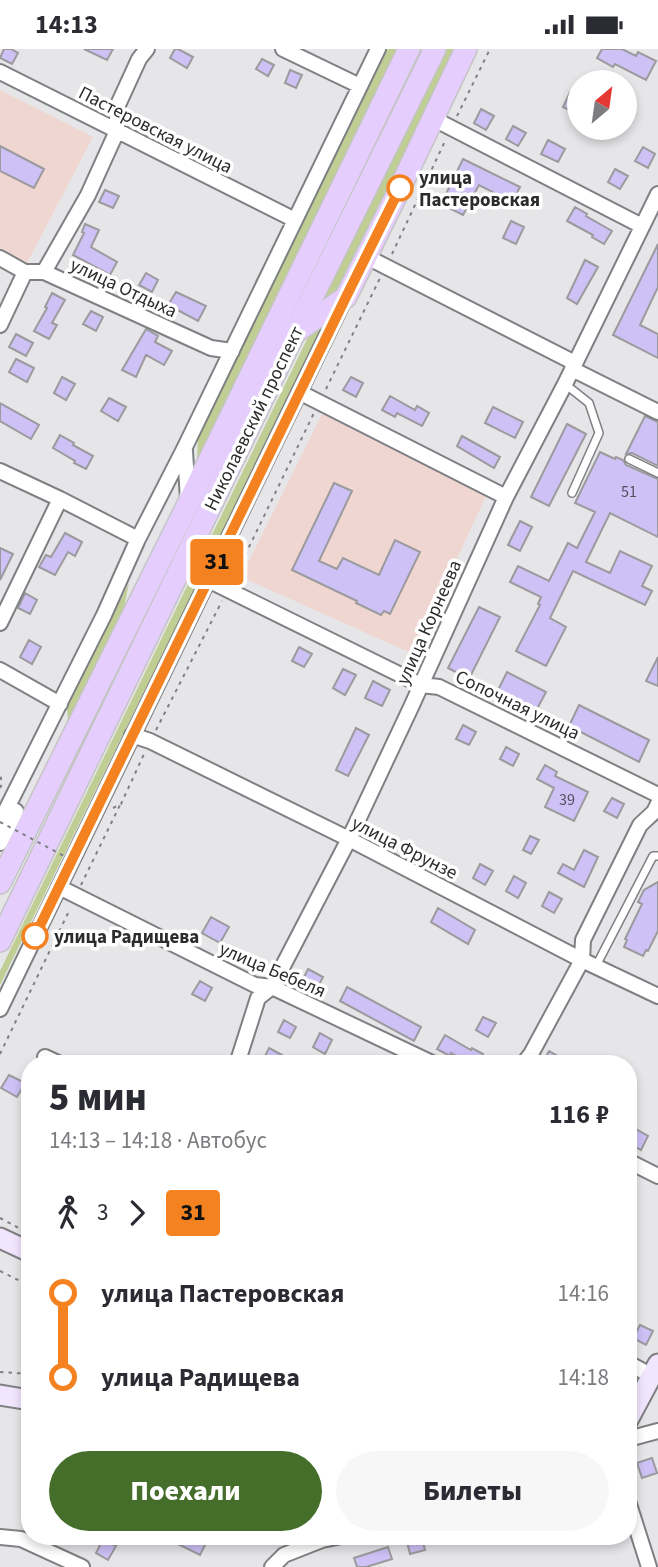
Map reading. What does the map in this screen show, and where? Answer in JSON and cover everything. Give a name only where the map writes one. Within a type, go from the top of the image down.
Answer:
[{"type":"main road","name":"Николаевский проспект","points":[[0,883],[409,49]]},
{"type":"main road","name":"Николаевский проспект","points":[[0,941],[435,49]]},
{"type":"main road","points":[[294,334],[346,297],[434,119],[463,53]]},
{"type":"main road","points":[[0,1238],[21,1248]]},
{"type":"main road","points":[[637,1403],[655,1370]]},
{"type":"main road","points":[[0,1395],[21,1398]]},
{"type":"street","points":[[0,258],[25,272],[44,272],[88,195],[117,131],[117,107],[139,59],[147,49]]},
{"type":"street","points":[[283,49],[360,86]]},
{"type":"street","points":[[0,822],[104,615],[138,539],[378,49]]},
{"type":"street","name":"Пастеровская улица","points":[[0,72],[295,221]]},
{"type":"street","points":[[434,119],[642,226]]},
{"type":"street","name":"улица Корнеева","points":[[240,1055],[258,998],[272,987],[349,839],[506,497],[657,200]]},
{"type":"street","points":[[367,257],[658,412]]},
{"type":"street","points":[[0,325],[25,272]]},
{"type":"street","name":"улица Отдыха","points":[[44,272],[211,348],[232,351]]},
{"type":"street","points":[[0,1009],[346,297]]},
{"type":"street","points":[[299,392],[506,497]]},
{"type":"street","points":[[184,449],[188,504]]},
{"type":"street","points":[[0,471],[138,539]]},
{"type":"street","points":[[0,623],[60,499]]},
{"type":"street","name":"Сопочная улица","points":[[208,580],[421,685],[439,687],[658,795]]},
{"type":"street","points":[[0,670],[60,704]]},
{"type":"street","points":[[0,843],[51,743],[60,704]]},
{"type":"street","name":"улица Фрунзе","points":[[132,735],[150,741],[349,839],[658,996]]},
{"type":"street","points":[[530,1055],[589,963],[583,940],[640,825],[654,812],[658,804]]},
{"type":"street","name":"улица Бебеля","points":[[59,887],[255,985],[272,987],[415,1055]]},
{"type":"street","points":[[637,1166],[658,1176]]},
{"type":"street","points":[[637,1365],[655,1370]]},
{"type":"street","points":[[637,1437],[658,1431]]},
{"type":"street","points":[[637,1529],[649,1567]]},
{"type":"street","points":[[0,1537],[21,1539]]},
{"type":"street","points":[[34,1545],[82,1567]]},
{"type":"street","points":[[272,1567],[284,1555],[309,1545]]},
{"type":"lane","points":[[565,384],[589,403],[599,433],[572,493]]},
{"type":"lane","points":[[629,459],[658,473]]},
{"type":"lane","points":[[589,963],[653,856],[658,856]]},
{"type":"path","points":[[456,120],[490,49]]},
{"type":"path","points":[[390,258],[447,138]]},
{"type":"path","points":[[323,397],[380,277]]},
{"type":"path","points":[[232,582],[317,409]]},
{"type":"path","points":[[154,734],[224,598]]},
{"type":"path","points":[[81,886],[146,750]]},
{"type":"path","points":[[0,773],[0,788]]},
{"type":"path","points":[[111,810],[121,804]]},
{"type":"path","points":[[0,822],[81,865]]},
{"type":"path","points":[[0,1054],[72,905]]},
{"type":"path","points":[[0,1218],[21,1229]]},
{"type":"path","points":[[0,1271],[21,1282]]},
{"type":"path","points":[[0,1372],[21,1373]]},
{"type":"shaded area","points":[[0,90],[93,137],[27,263],[0,249]]},
{"type":"shaded area","points":[[322,414],[486,496],[413,654],[241,577]]},
{"type":"green space","points":[[388,49],[397,49],[197,460],[198,437]]},
{"type":"green space","points":[[445,49],[454,49],[449,64],[340,286],[327,303],[313,310]]},
{"type":"green space","points":[[325,323],[0,985],[0,971],[311,331]]},
{"type":"green space","points":[[129,583],[124,608],[68,722],[67,708]]},
{"type":"building","points":[[4,49],[18,53],[12,64],[0,58]]},
{"type":"building","points":[[84,49],[113,49],[107,60]]},
{"type":"building","points":[[175,49],[193,57],[187,68],[170,58]]},
{"type":"building","points":[[602,49],[622,49],[636,56],[638,52],[656,61],[646,80],[637,75],[637,70],[627,70],[615,64],[613,67],[597,58]]},
{"type":"building","points":[[262,59],[274,65],[268,76],[256,69]]},
{"type":"building","points":[[290,70],[302,75],[296,88],[285,83]]},
{"type":"building","points":[[481,109],[494,116],[486,130],[474,123]]},
{"type":"building","points":[[513,126],[526,133],[518,146],[506,139]]},
{"type":"building","points":[[548,140],[565,149],[558,162],[541,154]]},
{"type":"building","points":[[0,146],[44,169],[34,188],[0,171]]},
{"type":"building","points":[[643,147],[655,154],[648,168],[635,161]]},
{"type":"building","points":[[463,159],[520,187],[512,202],[479,185],[463,215],[441,204]]},
{"type":"building","points":[[615,169],[628,176],[620,189],[608,182]]},
{"type":"building","points":[[105,190],[119,196],[113,208],[99,202]]},
{"type":"building","points":[[575,207],[612,231],[604,244],[567,221]]},
{"type":"building","points":[[511,221],[524,227],[516,244],[503,238]]},
{"type":"building","points":[[85,224],[99,230],[91,247],[117,262],[110,275],[73,255],[84,233]]},
{"type":"building","points":[[658,244],[658,287],[640,325],[658,334],[658,358],[613,335]]},
{"type":"building","points":[[585,260],[598,267],[577,304],[567,298]]},
{"type":"building","points":[[146,273],[158,280],[152,292],[139,285]]},
{"type":"building","points":[[176,292],[206,306],[198,321],[168,305]]},
{"type":"building","points":[[52,293],[65,300],[52,323],[57,325],[49,339],[34,331]]},
{"type":"building","points":[[91,311],[103,317],[96,331],[83,324]]},
{"type":"building","points":[[146,329],[158,336],[155,342],[172,351],[164,365],[146,355],[136,377],[122,370]]},
{"type":"building","points":[[16,334],[33,343],[26,356],[9,347]]},
{"type":"building","points":[[16,359],[34,368],[27,382],[9,372]]},
{"type":"building","points":[[62,377],[75,384],[66,400],[54,393]]},
{"type":"building","points":[[351,377],[363,383],[356,397],[343,390]]},
{"type":"building","points":[[390,396],[415,410],[417,406],[429,413],[422,426],[397,413],[395,417],[382,410]]},
{"type":"building","points":[[109,398],[126,407],[118,421],[101,411]]},
{"type":"building","points":[[0,403],[39,425],[31,439],[0,421]]},
{"type":"building","points":[[493,407],[523,422],[515,438],[485,423]]},
{"type":"building","points":[[645,416],[658,422],[658,466],[632,453],[626,454]]},
{"type":"building","points":[[567,424],[586,434],[549,506],[531,497]]},
{"type":"building","points":[[60,435],[93,456],[86,469],[53,448]]},
{"type":"building","points":[[462,436],[500,457],[494,468],[457,446]]},
{"type":"building","points":[[600,452],[623,460],[626,465],[658,479],[658,537],[610,513],[586,562],[610,573],[620,551],[652,566],[642,586],[652,591],[645,605],[573,571],[550,618],[566,627],[546,666],[516,651],[540,605],[538,604],[541,597],[510,582],[518,566],[549,581],[568,543],[577,548],[595,512],[575,503]]},
{"type":"building","points":[[334,483],[352,491],[319,561],[337,569],[343,558],[379,575],[395,540],[420,552],[390,614],[384,611],[381,615],[292,570]]},
{"type":"building","points":[[520,521],[532,527],[520,551],[508,545]]},
{"type":"building","points":[[65,533],[82,542],[75,556],[68,552],[55,575],[39,567],[46,555],[51,557]]},
{"type":"building","points":[[0,548],[13,554],[0,580]]},
{"type":"building","points":[[25,593],[37,600],[30,614],[18,608]]},
{"type":"building","points":[[479,607],[500,617],[469,679],[448,668]]},
{"type":"building","points":[[29,640],[41,647],[32,664],[20,657]]},
{"type":"building","points":[[299,647],[312,654],[304,667],[292,661]]},
{"type":"building","points":[[658,657],[658,686],[646,681]]},
{"type":"building","points":[[343,669],[356,675],[345,695],[333,688]]},
{"type":"building","points":[[507,672],[546,692],[535,713],[496,694]]},
{"type":"building","points":[[373,681],[390,690],[382,706],[365,698]]},
{"type":"building","points":[[579,705],[649,740],[639,762],[569,726]]},
{"type":"building","points":[[463,725],[476,732],[469,745],[456,739]]},
{"type":"building","points":[[356,728],[369,735],[348,776],[336,770]]},
{"type":"building","points":[[506,747],[519,754],[513,766],[500,759]]},
{"type":"building","points":[[545,765],[557,772],[555,776],[588,792],[574,821],[545,807],[554,788],[537,779]]},
{"type":"building","points":[[612,798],[624,804],[617,818],[604,811]]},
{"type":"building","points":[[530,836],[539,840],[531,854],[523,850]]},
{"type":"building","points":[[584,850],[598,857],[584,887],[558,873],[563,864],[574,870]]},
{"type":"building","points":[[480,864],[493,871],[485,885],[473,878]]},
{"type":"building","points":[[514,876],[526,883],[518,898],[506,891]]},
{"type":"building","points":[[658,882],[658,931],[643,956],[624,947],[627,940],[625,939],[642,904],[638,902],[644,890]]},
{"type":"building","points":[[549,892],[562,899],[554,913],[542,906]]},
{"type":"building","points":[[438,908],[475,930],[468,944],[431,922]]},
{"type":"building","points":[[211,917],[229,927],[220,943],[202,933]]},
{"type":"building","points":[[308,969],[323,977],[316,991],[301,983]]},
{"type":"building","points":[[200,981],[212,988],[205,1001],[192,994]]},
{"type":"building","points":[[347,987],[421,1027],[414,1041],[340,1001]]},
{"type":"building","points":[[483,1017],[496,1023],[488,1037],[476,1030]]},
{"type":"building","points":[[284,1020],[296,1027],[290,1038],[278,1032]]},
{"type":"building","points":[[320,1033],[332,1040],[325,1054],[313,1047]]},
{"type":"building","points":[[445,1035],[483,1054],[448,1055],[437,1049]]},
{"type":"building","points":[[269,1048],[282,1055],[266,1055]]},
{"type":"building","points":[[9,1075],[21,1081],[21,1090],[17,1097],[1,1088]]},
{"type":"building","points":[[637,1130],[648,1136],[641,1150],[637,1148]]},
{"type":"building","points":[[640,1325],[653,1331],[646,1345],[637,1340]]},
{"type":"building","points":[[652,1458],[657,1473],[642,1478],[637,1463]]},
{"type":"building","points":[[100,1545],[116,1546],[108,1560],[96,1553]]},
{"type":"building","points":[[180,1545],[205,1545],[200,1555]]},
{"type":"building","points":[[408,1545],[424,1545],[425,1550],[410,1554]]},
{"type":"building","points":[[388,1547],[392,1559],[357,1567],[354,1558]]},
{"type":"bus line","name":"31","points":[[35,936],[400,188]]},
{"type":"place","name":"улица Пастеровская","points":[[400,188]]},
{"type":"place","name":"улица Радищева","points":[[35,936]]}]
